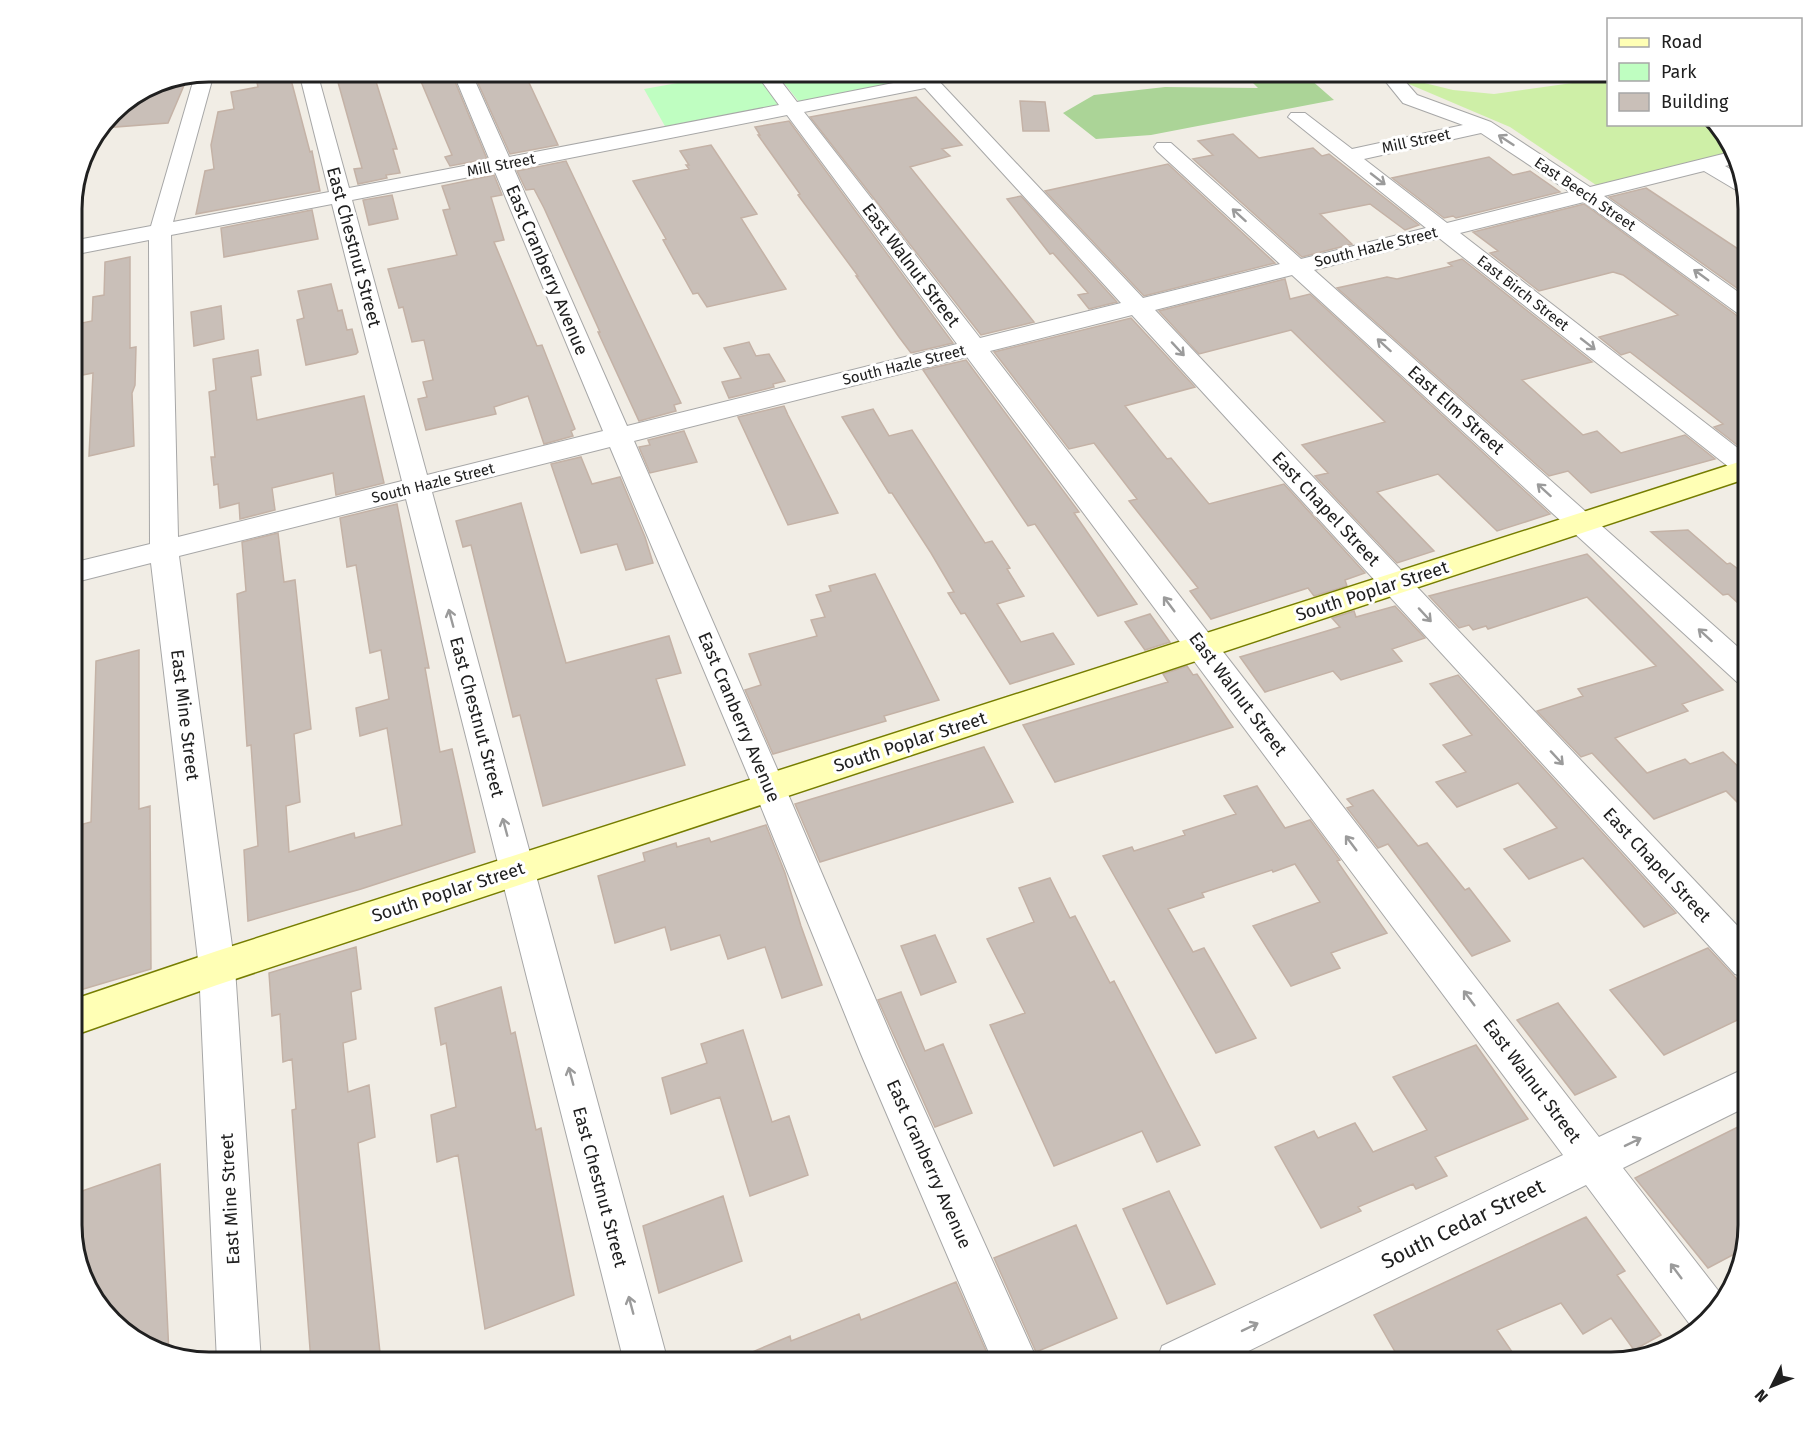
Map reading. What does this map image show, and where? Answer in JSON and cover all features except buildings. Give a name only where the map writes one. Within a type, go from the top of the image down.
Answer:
[{"type":"main road","name":"South Poplar Street","points":[[83,1014],[217,968],[1738,471]]},
{"type":"street","name":"East Mine Street","points":[[208,83],[160,231],[164,550],[217,968],[238,1352]]},
{"type":"street","name":"East Chestnut Street","points":[[311,83],[643,1352]]},
{"type":"street","name":"East Cranberry Avenue","points":[[467,83],[769,788],[880,1054],[1012,1352]]},
{"type":"street","name":"East Walnut Street","points":[[772,83],[1705,1309]]},
{"type":"street","name":"Mill Street","points":[[83,246],[924,83]]},
{"type":"street","name":"East Chapel Street","points":[[930,83],[1738,951]]},
{"type":"street","name":"East Beech Street","points":[[1396,83],[1410,99],[1484,126],[1588,195],[1738,303]]},
{"type":"street","name":"East Birch Street","points":[[1298,117],[1738,460]]},
{"type":"street","name":"Mill Street","points":[[1348,156],[1484,126]]},
{"type":"street","name":"East Elm Street","points":[[1164,147],[1738,665]]},
{"type":"street","name":"South Hazle Street","points":[[83,570],[1727,159]]},
{"type":"street","points":[[1707,164],[1734,180]]},
{"type":"street","name":"South Cedar Street","points":[[1199,1352],[1738,1091]]},
{"type":"green space","points":[[678,83],[764,83],[782,107],[666,128],[644,89]]},
{"type":"green space","points":[[784,83],[911,83],[800,103]]},
{"type":"green space","points":[[1253,83],[1315,83],[1334,100],[1151,135],[1096,139],[1063,113],[1094,95],[1165,87],[1258,88]]},
{"type":"green space","points":[[1406,83],[1424,83],[1453,90],[1494,94],[1572,83],[1607,83],[1607,126],[1706,126],[1725,155],[1599,187],[1510,127]]}]
